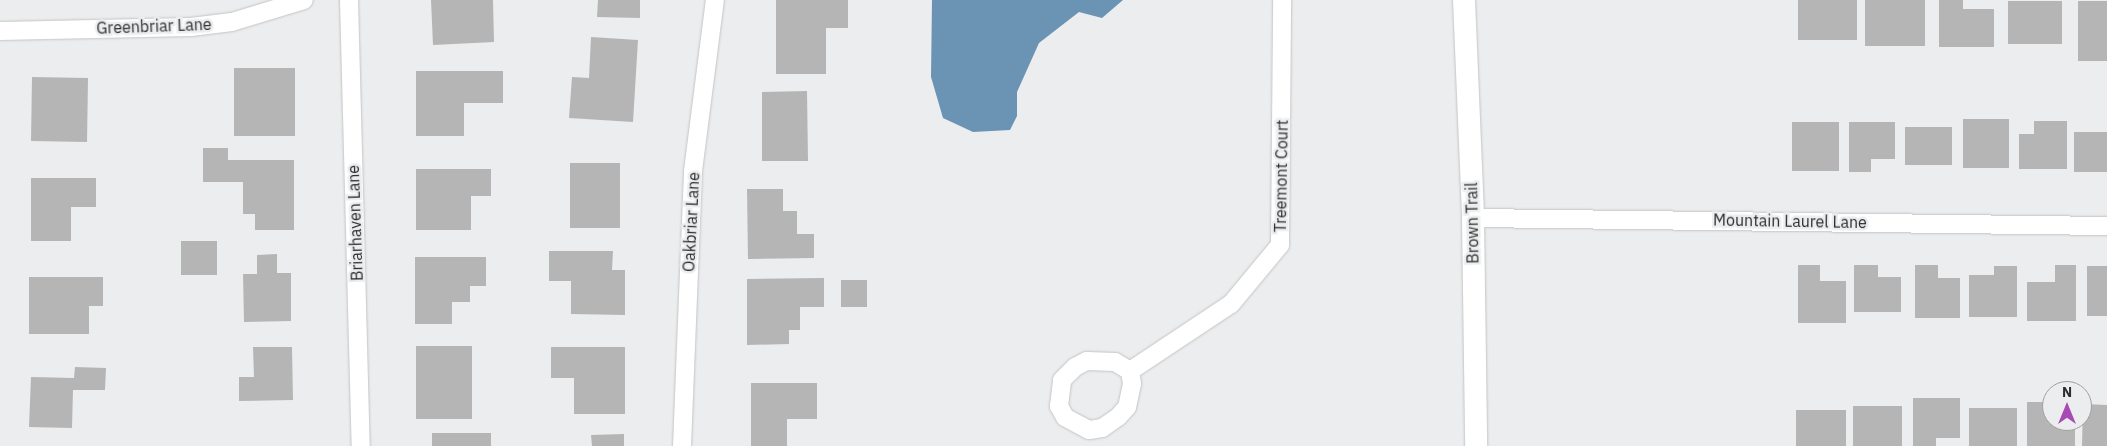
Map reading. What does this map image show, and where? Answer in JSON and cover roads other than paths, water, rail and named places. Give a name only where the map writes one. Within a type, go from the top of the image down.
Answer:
[{"type":"street","name":"Greenbriar Lane","points":[[0,31],[191,27],[232,22],[304,0]]},
{"type":"street","name":"Briarhaven Lane","points":[[349,0],[361,446]]},
{"type":"street","name":"Oakbriar Lane","points":[[682,446],[693,171],[715,0]]},
{"type":"street","name":"Treemont Court","points":[[1130,371],[1231,304],[1280,245],[1282,0]]},
{"type":"street","name":"Brown Trail","points":[[1464,0],[1473,218],[1476,446]]},
{"type":"street","name":"Mountain Laurel Lane","points":[[1473,218],[2107,226]]},
{"type":"street","points":[[1101,361],[1115,362],[1130,371],[1132,390],[1127,407],[1111,424],[1089,430],[1065,417],[1058,406],[1058,394],[1062,380],[1075,367],[1101,361]]},
{"type":"water","points":[[932,0],[1123,0],[1102,18],[1079,12],[1039,43],[1017,92],[1017,116],[1010,130],[973,132],[943,118],[931,77]]}]
